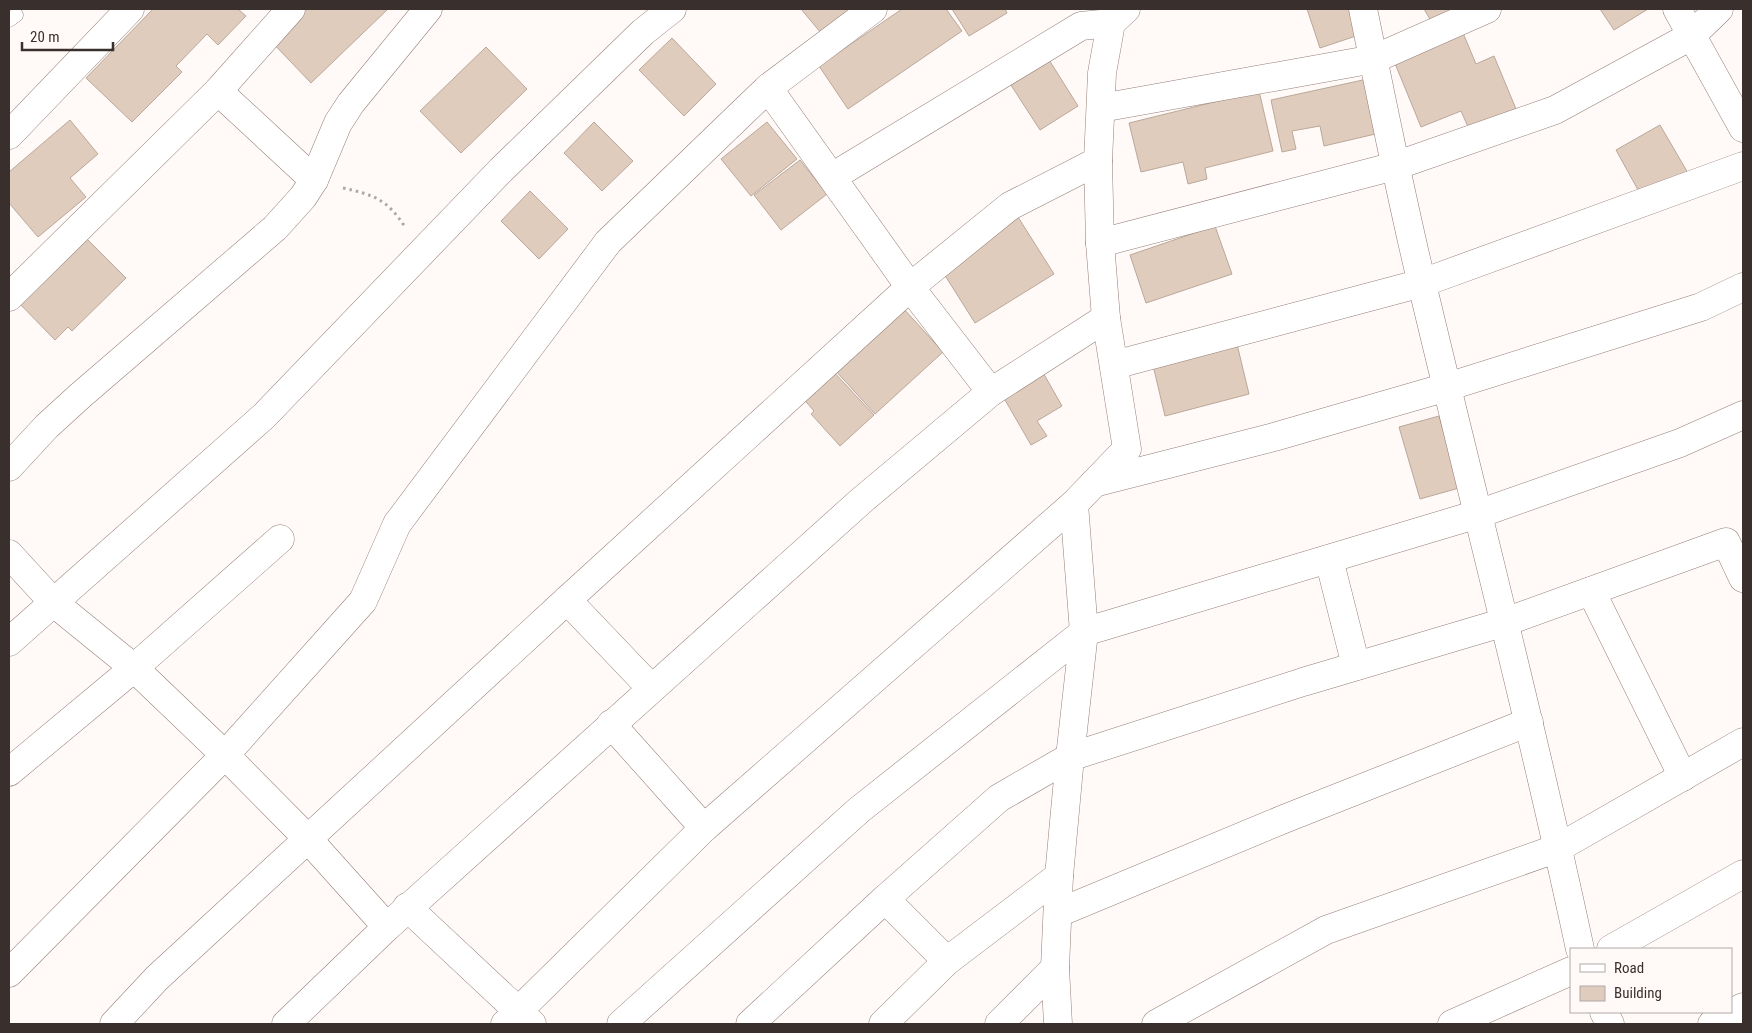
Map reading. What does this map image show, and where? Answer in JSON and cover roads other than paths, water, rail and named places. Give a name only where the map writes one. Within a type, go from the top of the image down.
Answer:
[{"type":"street","points":[[9,134],[130,9]]},
{"type":"street","points":[[10,293],[218,91],[292,9]]},
{"type":"street","points":[[9,467],[80,394],[274,228],[303,196],[314,180],[335,130],[351,103],[428,9]]},
{"type":"street","points":[[9,642],[264,416],[501,170],[643,32],[672,9]]},
{"type":"street","points":[[9,973],[225,755],[363,601],[397,524],[608,242],[768,88],[873,9]]},
{"type":"street","points":[[1363,9],[1395,166],[1422,283],[1529,722],[1580,948]]},
{"type":"street","points":[[1102,108],[1374,59],[1487,9]]},
{"type":"street","points":[[1676,9],[1743,128]]},
{"type":"street","points":[[1100,243],[1395,166],[1555,110],[1691,36],[1719,9]]},
{"type":"street","points":[[832,177],[1081,26],[1118,16]]},
{"type":"street","points":[[407,907],[518,1020],[704,828],[1074,504],[1127,449],[1106,318],[1100,243],[1098,161],[1102,108],[1102,73],[1118,16]]},
{"type":"street","points":[[768,88],[910,287],[991,392]]},
{"type":"street","points":[[218,91],[314,180]]},
{"type":"street","points":[[114,1024],[157,978],[910,287],[1010,206],[1098,161]]},
{"type":"street","points":[[1114,365],[1422,283],[1743,166]]},
{"type":"street","points":[[1094,483],[1274,437],[1448,387],[1701,307],[1743,287]]},
{"type":"street","points":[[286,1024],[407,907],[862,500],[991,392],[1106,318]]},
{"type":"street","points":[[622,1024],[859,810],[1084,632],[1478,514],[1680,443],[1743,415]]},
{"type":"street","points":[[1058,1024],[1055,968],[1059,876],[1084,632],[1074,504]]},
{"type":"street","points":[[9,772],[134,668],[280,539]]},
{"type":"street","points":[[750,1024],[885,899],[999,798],[1070,758],[1356,666],[1505,622],[1726,542],[1743,578]]},
{"type":"street","points":[[9,554],[54,603],[134,668],[225,755],[308,839],[387,927]]},
{"type":"street","points":[[1329,559],[1356,666]]},
{"type":"street","points":[[1590,591],[1682,777]]},
{"type":"street","points":[[568,600],[651,688]]},
{"type":"street","points":[[1058,913],[1284,818],[1529,722]]},
{"type":"street","points":[[611,724],[704,828]]},
{"type":"street","points":[[1156,1024],[1326,930],[1558,848],[1743,742]]},
{"type":"street","points":[[1613,948],[1743,874]]},
{"type":"street","points":[[883,1024],[947,961],[1059,876]]},
{"type":"street","points":[[885,899],[947,961]]},
{"type":"street","points":[[999,1024],[1055,968]]},
{"type":"street","points":[[1452,1024],[1570,970]]},
{"type":"street","points":[[1712,1024],[1743,1007]]}]
